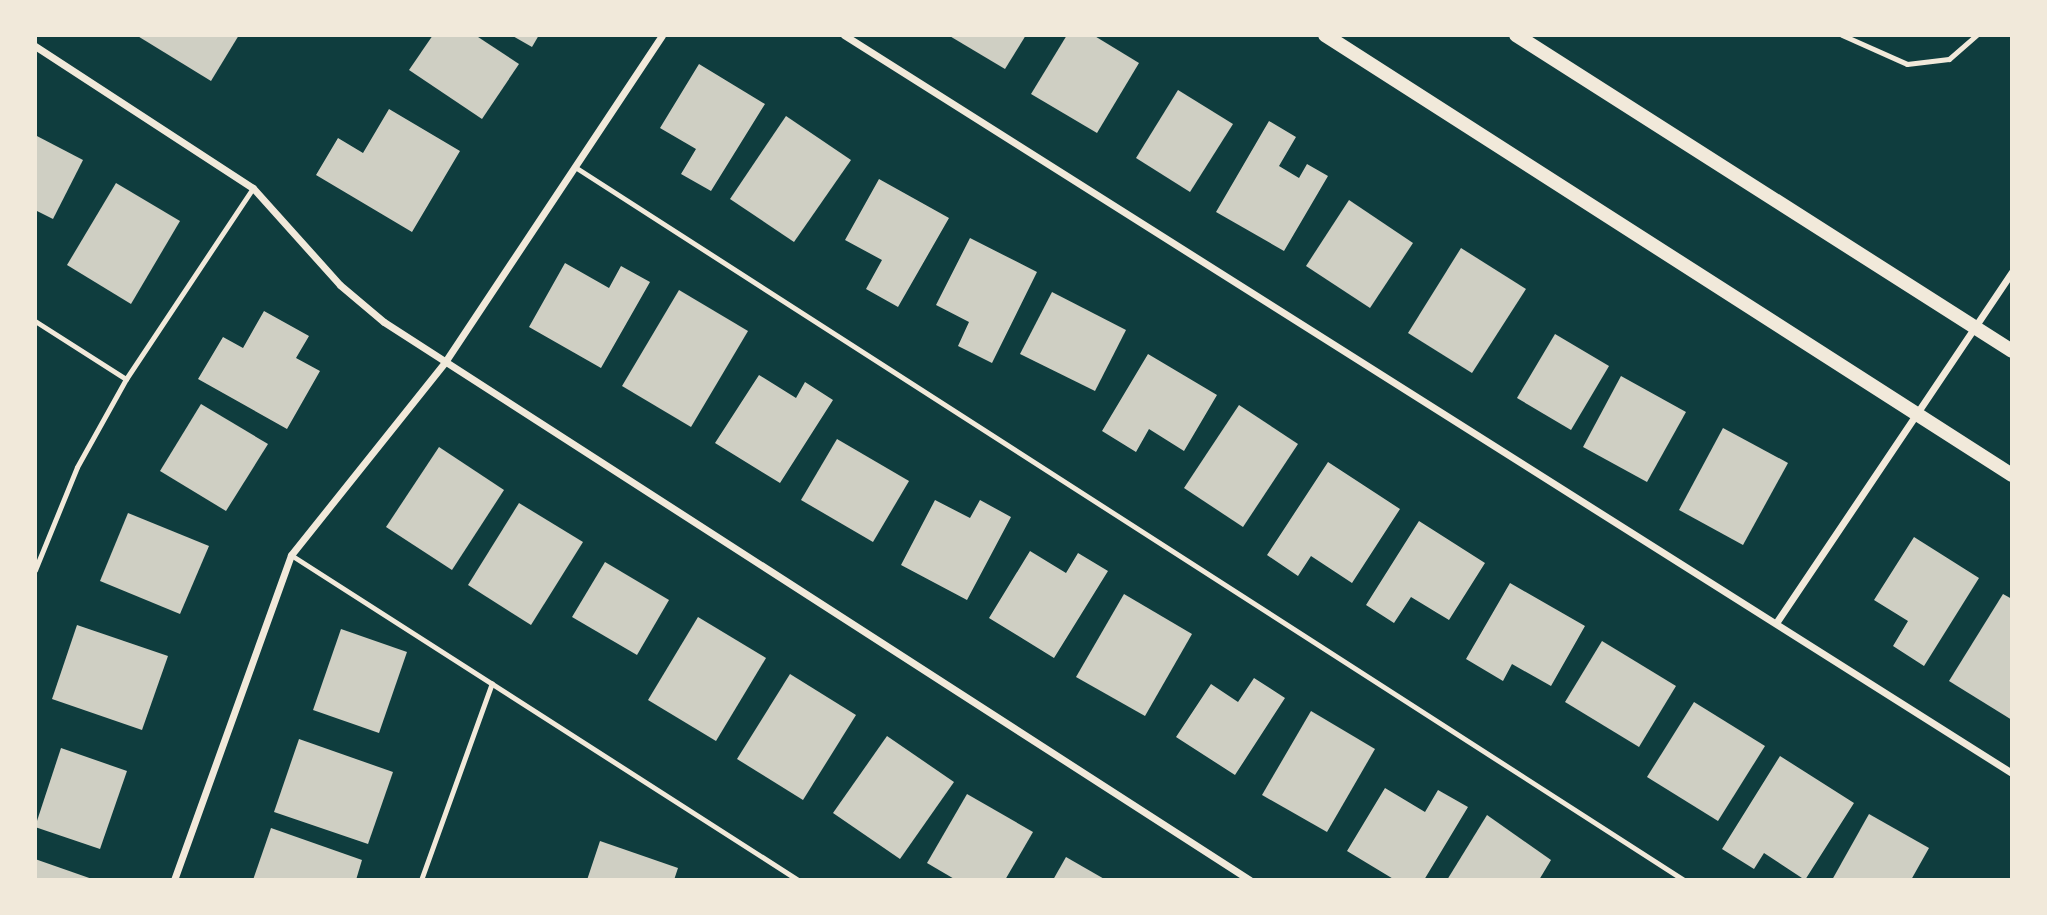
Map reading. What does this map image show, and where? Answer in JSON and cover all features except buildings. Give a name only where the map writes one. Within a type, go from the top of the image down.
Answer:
[{"type":"main road","points":[[1325,35],[2012,475]]},
{"type":"main road","points":[[1516,35],[2012,351]]},
{"type":"street","points":[[174,880],[291,555],[445,362],[662,35]]},
{"type":"street","points":[[844,35],[2012,773]]},
{"type":"street","points":[[35,46],[253,188],[340,285],[445,362],[1250,880]]},
{"type":"street","points":[[1776,623],[1977,329],[2012,272]]},
{"type":"lane","points":[[1842,35],[1907,64],[1949,59],[1977,35]]},
{"type":"lane","points":[[575,167],[1684,880]]},
{"type":"lane","points":[[35,570],[77,467],[126,379],[253,188]]},
{"type":"lane","points":[[35,321],[126,379]]},
{"type":"lane","points":[[291,555],[798,880]]},
{"type":"lane","points":[[421,880],[492,684]]}]
